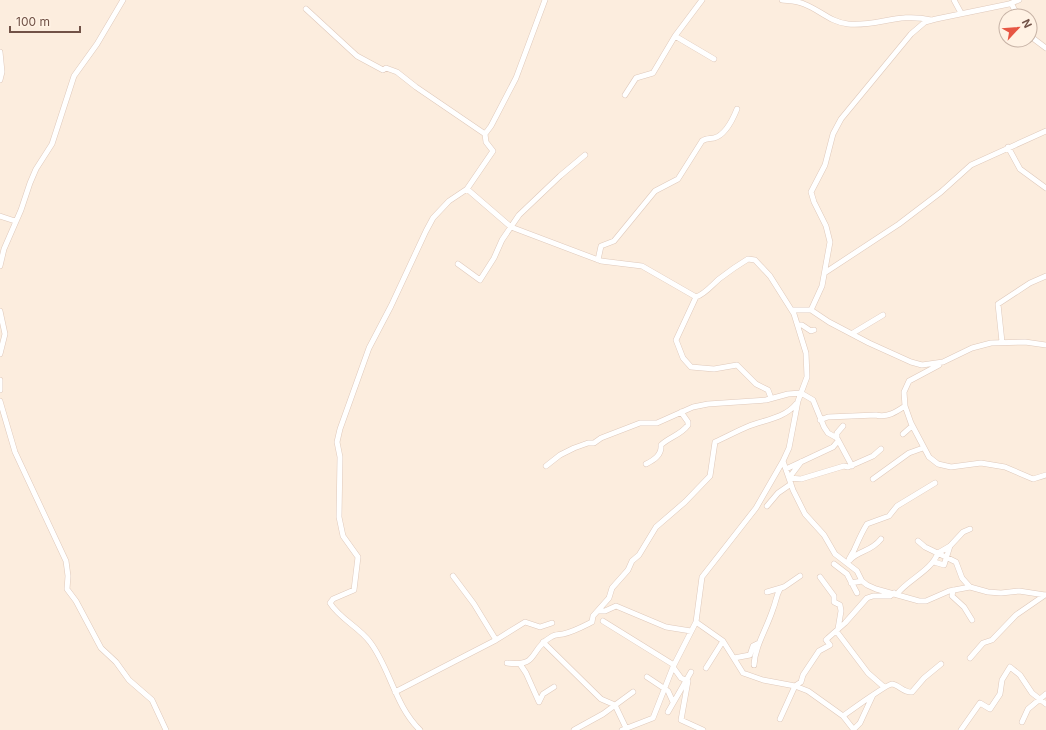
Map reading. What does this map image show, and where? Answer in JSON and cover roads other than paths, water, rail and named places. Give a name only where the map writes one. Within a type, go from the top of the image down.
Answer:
[{"type":"street","points":[[0,266],[4,249],[36,169],[52,144],[74,76],[97,44],[123,0]]},
{"type":"street","points":[[420,730],[405,712],[370,642],[343,618],[330,603],[333,598],[354,590],[358,561],[357,554],[343,536],[341,528],[339,511],[340,457],[338,435],[368,348],[394,299],[426,230],[433,218],[449,201],[467,190],[493,151],[486,142],[485,134],[491,126],[516,78],[544,0]]},
{"type":"street","points":[[625,94],[636,78],[653,73],[675,36],[702,0]]},
{"type":"street","points":[[782,0],[802,3],[829,19],[846,23],[871,23],[903,17],[931,20]]},
{"type":"street","points":[[954,0],[961,13]]},
{"type":"street","points":[[811,310],[821,292],[826,272],[830,238],[811,192],[825,165],[833,134],[848,109],[907,38],[918,27],[931,20],[1020,0]]},
{"type":"street","points":[[1011,3],[1014,8]]},
{"type":"street","points":[[306,9],[357,56],[371,62],[379,69],[382,70],[386,68],[397,72],[485,134]]},
{"type":"street","points":[[675,36],[714,59]]},
{"type":"street","points":[[0,52],[2,72],[0,80]]},
{"type":"street","points":[[598,260],[601,246],[614,241],[655,191],[678,179],[702,141],[705,138],[713,138],[724,132],[737,109]]},
{"type":"street","points":[[826,272],[899,224],[941,192],[971,165],[1046,131]]},
{"type":"street","points":[[1008,147],[1020,169],[1046,188]]},
{"type":"street","points":[[458,264],[480,280],[494,258],[502,240],[528,206],[585,155]]},
{"type":"street","points":[[467,190],[511,227],[610,264],[642,266],[696,298]]},
{"type":"street","points":[[0,216],[15,221]]},
{"type":"street","points":[[543,642],[601,700],[615,706],[624,729],[636,728],[652,718],[657,704],[666,689],[673,666],[696,622],[702,577],[725,550],[735,533],[756,508],[789,448],[798,401],[807,377],[808,365],[798,325],[791,309],[770,276],[755,260],[751,259],[735,267],[719,279],[704,294],[696,298],[676,340],[687,364],[691,367],[714,369],[737,366],[756,384],[768,390],[771,398]]},
{"type":"street","points":[[1002,342],[998,304],[1030,283],[1046,276]]},
{"type":"street","points":[[791,309],[794,311],[811,310],[829,322],[912,362],[922,365],[943,362]]},
{"type":"street","points":[[0,311],[5,334],[0,354]]},
{"type":"street","points":[[852,333],[883,315]]},
{"type":"street","points":[[798,325],[802,325],[811,331],[814,330]]},
{"type":"street","points":[[1046,345],[1032,342],[1002,342],[979,346],[943,362],[909,381],[904,392],[905,406],[912,426],[923,448],[936,462],[951,467],[981,463],[1005,467],[1033,479],[1046,475]]},
{"type":"street","points":[[0,380],[0,390]]},
{"type":"street","points":[[546,466],[560,455],[574,448],[588,443],[594,443],[601,438],[640,423],[657,423],[681,412],[708,404],[771,398],[801,393],[813,400],[820,420],[828,434],[838,440]]},
{"type":"street","points":[[0,401],[17,457],[66,561],[68,576],[67,589],[101,648],[116,662],[129,680],[152,700],[166,730]]},
{"type":"street","points":[[506,663],[520,664],[532,659],[537,647],[554,635],[564,634],[592,622],[593,616],[610,598],[612,588],[628,570],[632,561],[640,555],[656,526],[685,502],[710,476],[715,442],[748,426],[780,415],[792,409],[798,401]]},
{"type":"street","points":[[820,420],[828,417],[876,415],[882,417],[892,414],[905,406]]},
{"type":"street","points":[[646,464],[659,454],[661,451],[661,445],[664,442],[676,436],[688,425],[688,422],[681,412]]},
{"type":"street","points":[[843,426],[837,433],[838,440],[852,466]]},
{"type":"street","points":[[903,434],[912,426]]},
{"type":"street","points":[[786,469],[833,447],[838,440]]},
{"type":"street","points":[[873,479],[909,453],[923,448]]},
{"type":"street","points":[[789,478],[801,479],[844,466],[852,466],[873,456],[881,450]]},
{"type":"street","points":[[783,461],[791,484],[805,514],[824,535],[835,554],[857,570],[862,581]]},
{"type":"street","points":[[789,478],[801,462]]},
{"type":"street","points":[[767,506],[778,493],[791,484]]},
{"type":"street","points":[[848,563],[849,557],[855,549],[867,524],[890,516],[897,506],[936,484]]},
{"type":"street","points":[[780,719],[795,686],[800,682],[803,674],[819,651],[830,645],[826,640],[853,616],[867,598],[873,596],[890,596],[896,593],[902,587],[914,580],[918,574],[934,562],[938,553],[950,546],[963,532],[970,529]]},
{"type":"street","points":[[848,563],[854,556],[875,547],[880,539]]},
{"type":"street","points":[[918,541],[925,547],[956,562],[966,586]]},
{"type":"street","points":[[934,562],[944,565],[950,546]]},
{"type":"street","points":[[834,564],[847,574],[857,593]]},
{"type":"street","points":[[453,576],[474,604],[496,640]]},
{"type":"street","points":[[767,592],[780,589],[800,576]]},
{"type":"street","points":[[820,577],[834,596],[834,602],[840,605],[840,618],[837,630],[868,673],[884,687]]},
{"type":"street","points":[[851,582],[862,581],[876,589],[896,593],[919,601],[966,586],[1001,594],[1019,591],[1045,595]]},
{"type":"street","points":[[754,665],[759,643],[773,611],[775,598],[780,589]]},
{"type":"street","points":[[953,590],[952,596],[964,607],[972,620]]},
{"type":"street","points":[[970,658],[983,643],[992,640],[1016,615],[1045,595]]},
{"type":"street","points":[[598,611],[616,606],[666,627],[691,631]]},
{"type":"street","points":[[603,621],[673,666],[681,678],[688,681],[681,720],[703,730]]},
{"type":"street","points":[[396,692],[496,640],[525,622],[540,627],[552,623]]},
{"type":"street","points":[[696,622],[723,642],[744,673],[763,680],[795,686],[808,691],[843,716],[854,730],[860,723],[873,695]]},
{"type":"street","points":[[706,668],[723,642]]},
{"type":"street","points":[[734,658],[750,655],[753,646],[759,643]]},
{"type":"street","points":[[520,664],[526,673],[539,702],[543,694],[554,687]]},
{"type":"street","points":[[843,716],[884,687],[892,684],[910,693],[914,691],[924,678],[941,664]]},
{"type":"street","points":[[961,730],[980,703],[990,709],[1000,694],[1002,680],[1010,667],[1020,675],[1032,693],[1046,704]]},
{"type":"street","points":[[668,712],[691,672]]},
{"type":"street","points":[[647,677],[668,690],[673,702]]},
{"type":"street","points":[[574,730],[603,714],[633,692]]},
{"type":"street","points":[[1022,722],[1028,709],[1046,694]]}]
